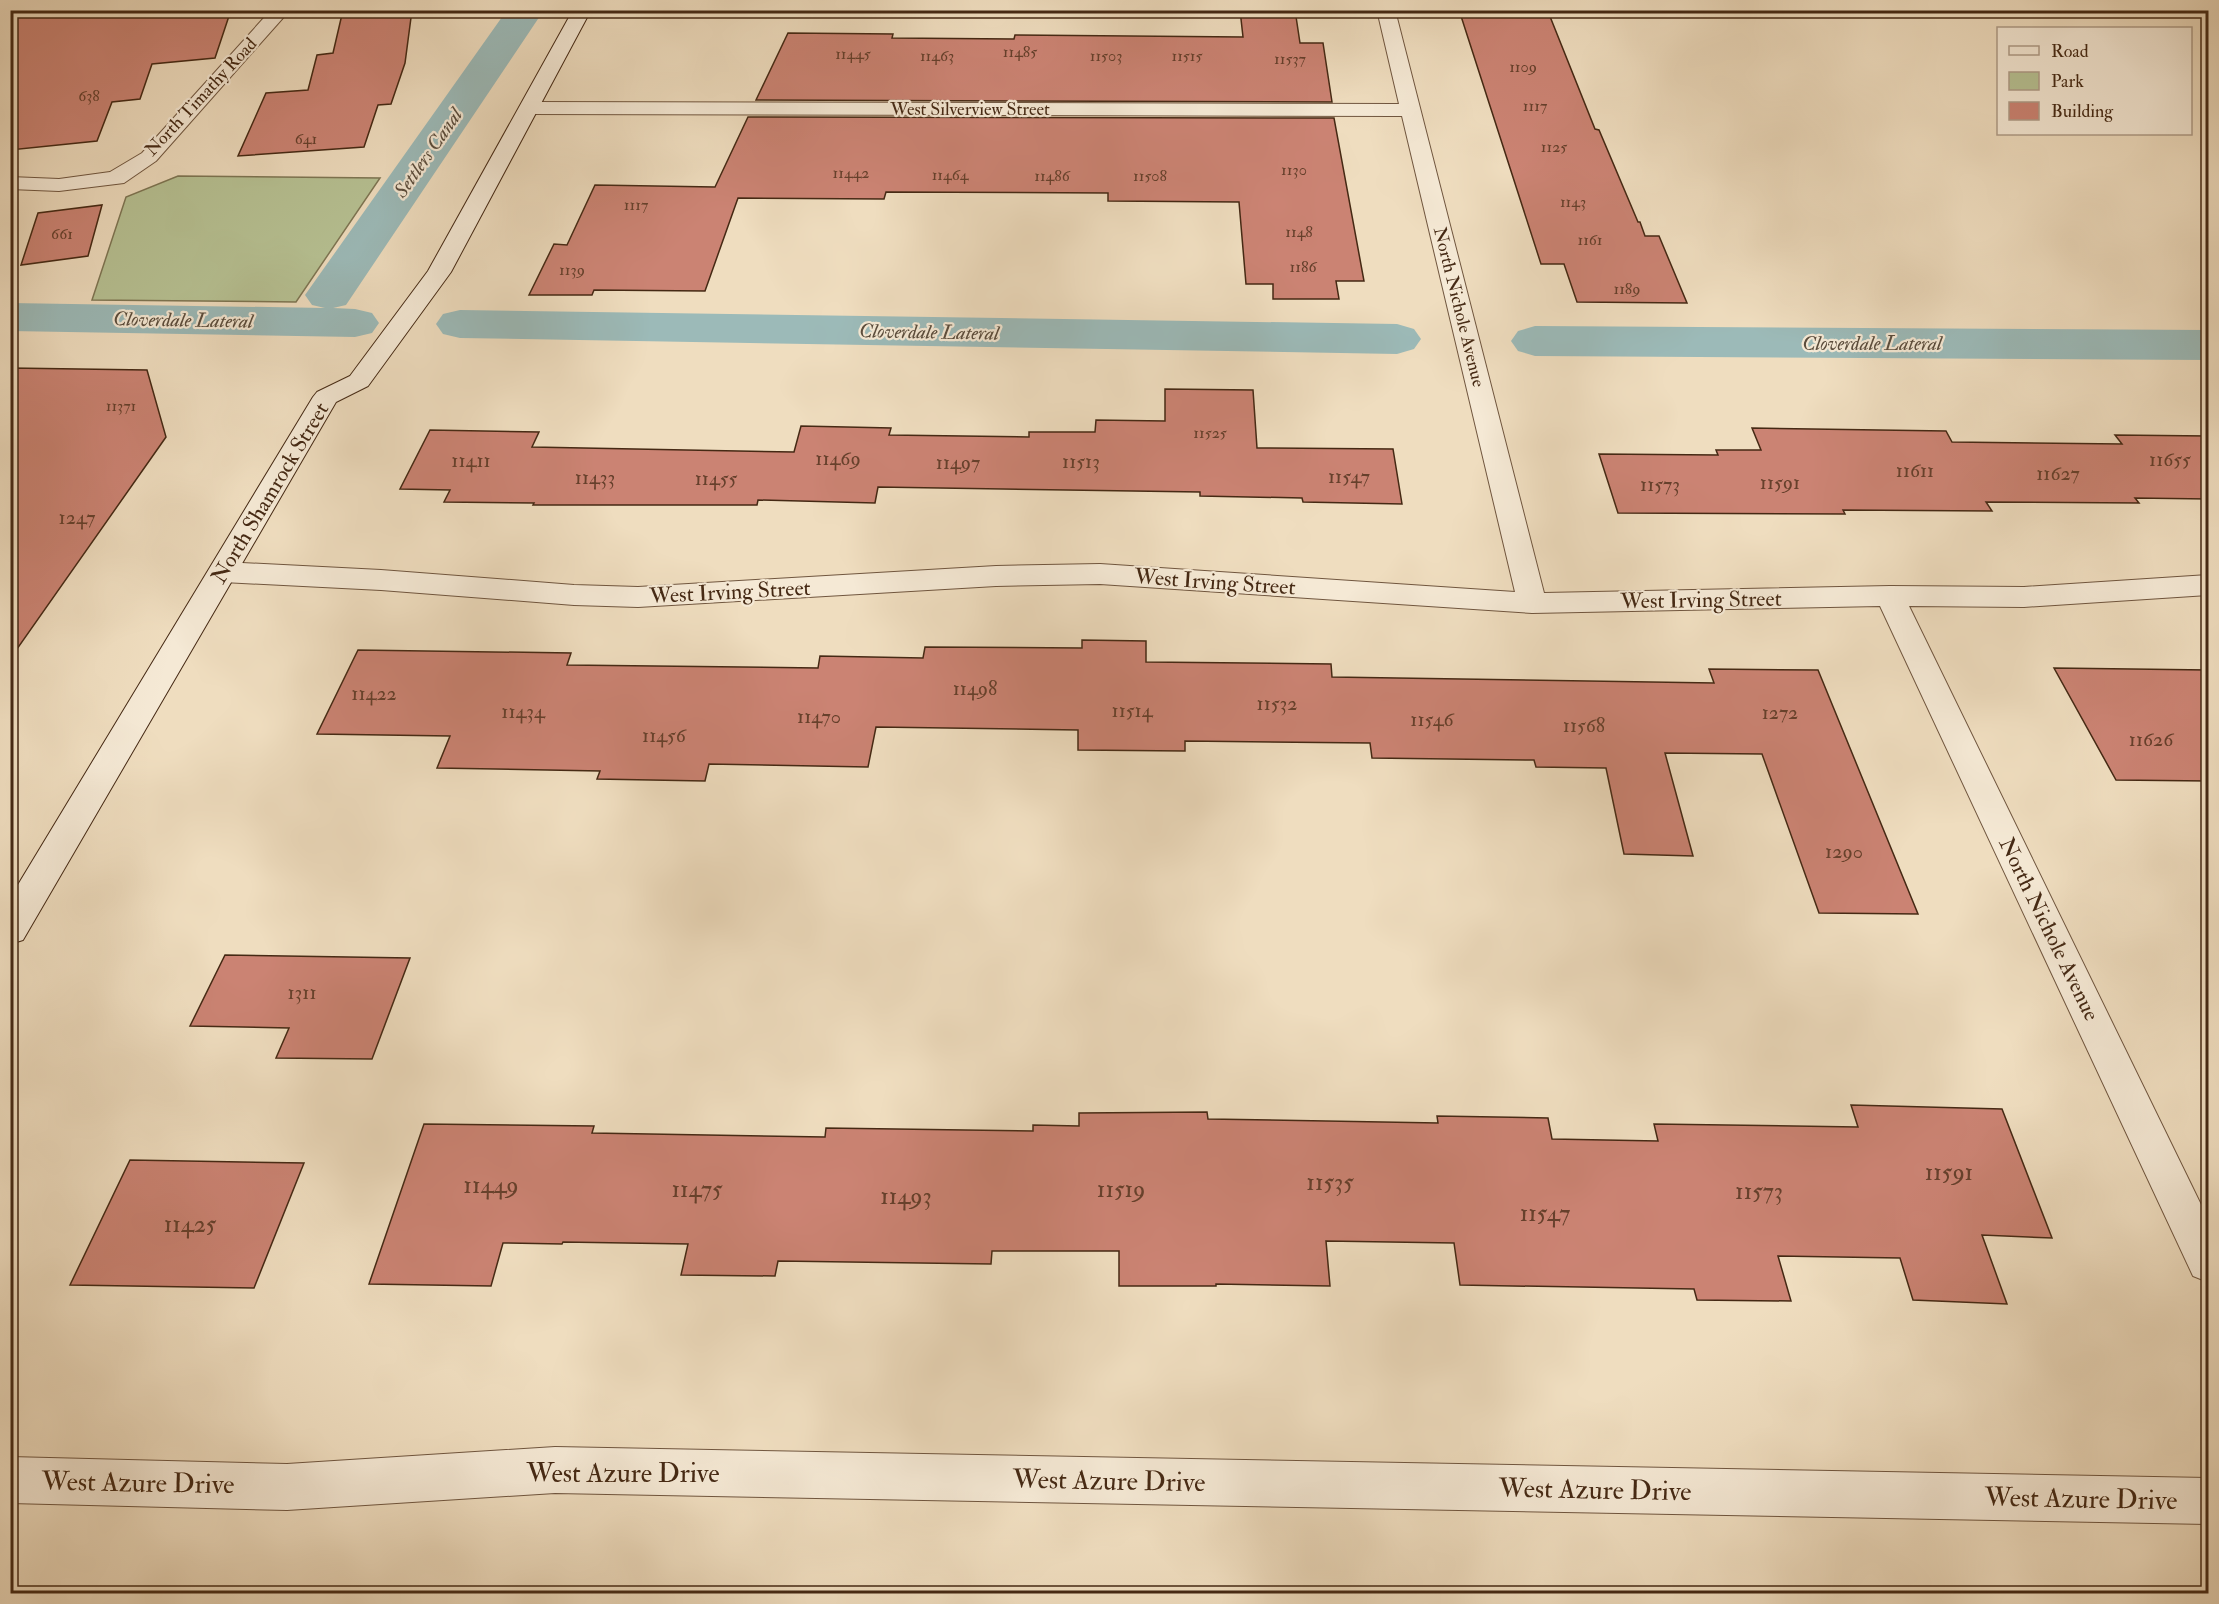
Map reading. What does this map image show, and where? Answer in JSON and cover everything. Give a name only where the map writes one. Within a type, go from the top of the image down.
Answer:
[{"type":"street","name":"North Timathy Road","points":[[10,183],[59,185],[116,178],[149,157],[281,10]]},
{"type":"street","name":"North Shamrock Street","points":[[10,930],[326,397],[359,381],[439,272],[582,10]]},
{"type":"street","name":"North Nichole Avenue","points":[[1386,10],[1532,603]]},
{"type":"street","name":"West Silverview Street","points":[[530,108],[1410,110]]},
{"type":"street","name":"West Irving Street","points":[[223,572],[381,580],[574,595],[638,597],[996,576],[1100,574],[1532,603],[1890,596],[2024,597],[2208,585]]},
{"type":"street","name":"North Nichole Avenue","points":[[1890,596],[2208,1262]]},
{"type":"street","name":"West Azure Drive","points":[[10,1480],[287,1487],[555,1470],[2208,1501]]},
{"type":"green space","points":[[178,176],[380,178],[296,302],[92,300],[126,197]]},
{"type":"building","points":[[10,10],[231,10],[215,58],[152,64],[140,99],[112,102],[97,141],[10,150]]},
{"type":"building","points":[[343,10],[412,10],[405,63],[391,104],[378,105],[364,147],[238,156],[266,93],[308,90],[317,55],[333,53]]},
{"type":"building","points":[[1240,10],[1295,10],[1300,43],[1323,43],[1332,102],[756,100],[788,33],[893,34],[892,38],[1014,39],[1015,35],[1243,37]]},
{"type":"building","points":[[1460,13],[1549,14],[1595,129],[1599,130],[1638,222],[1645,236],[1659,236],[1687,303],[1577,302],[1564,264],[1541,264]]},
{"type":"building","points":[[748,117],[1334,118],[1364,281],[1336,281],[1339,299],[1273,299],[1273,284],[1246,284],[1239,202],[1108,201],[1108,193],[886,192],[884,199],[738,198],[705,291],[594,290],[592,295],[529,295],[554,244],[567,245],[595,185],[715,187]]},
{"type":"building","points":[[102,205],[88,256],[21,265],[38,213]]},
{"type":"building","points":[[10,368],[147,370],[166,437],[10,659]]},
{"type":"building","points":[[1165,389],[1253,390],[1257,448],[1393,449],[1402,504],[1303,502],[1302,498],[1200,496],[1200,492],[878,487],[875,503],[758,500],[757,505],[533,505],[534,503],[444,502],[450,490],[400,489],[430,430],[539,432],[532,447],[794,452],[801,426],[891,428],[889,435],[1029,437],[1029,432],[1095,432],[1096,420],[1165,421]]},
{"type":"building","points":[[1752,428],[1946,431],[1952,442],[2122,444],[2115,435],[2208,436],[2208,499],[2135,498],[2139,503],[1986,502],[1992,511],[1843,510],[1845,514],[1618,513],[1599,454],[1718,455],[1716,450],[1761,450]]},
{"type":"building","points":[[1082,640],[1146,641],[1146,662],[1331,664],[1332,677],[1714,683],[1709,669],[1818,670],[1918,914],[1819,913],[1762,754],[1665,753],[1693,856],[1624,854],[1606,768],[1536,767],[1534,760],[1372,758],[1370,743],[1185,741],[1185,751],[1078,750],[1078,730],[876,727],[868,767],[709,764],[705,781],[597,779],[600,771],[437,768],[450,736],[317,734],[358,650],[571,653],[567,665],[818,668],[820,656],[923,658],[925,647],[1082,648]]},
{"type":"building","points":[[2054,668],[2208,670],[2208,781],[2116,780]]},
{"type":"building","points":[[225,955],[410,958],[372,1059],[276,1058],[289,1028],[190,1026]]},
{"type":"building","points":[[1851,1105],[2002,1109],[2052,1238],[1982,1235],[2007,1304],[1913,1300],[1900,1258],[1778,1256],[1791,1301],[1697,1300],[1694,1289],[1460,1285],[1454,1243],[1326,1241],[1330,1286],[1216,1284],[1216,1286],[1119,1286],[1119,1251],[992,1251],[991,1264],[778,1261],[775,1276],[681,1275],[688,1244],[563,1242],[562,1244],[503,1243],[491,1286],[369,1284],[424,1124],[594,1126],[592,1133],[825,1137],[826,1128],[1033,1131],[1033,1125],[1079,1126],[1079,1113],[1207,1112],[1208,1119],[1438,1123],[1437,1116],[1548,1118],[1552,1139],[1658,1141],[1654,1124],[1858,1127]]},
{"type":"building","points":[[130,1160],[304,1163],[254,1288],[70,1285]]},
{"type":"waterway","name":"Settlers Canal","points":[[329,295],[526,10]]},
{"type":"waterway","name":"Cloverdale Lateral","points":[[10,317],[355,323]]},
{"type":"waterway","name":"Cloverdale Lateral","points":[[460,324],[1397,339]]},
{"type":"waterway","name":"Cloverdale Lateral","points":[[1535,341],[2208,345]]}]
